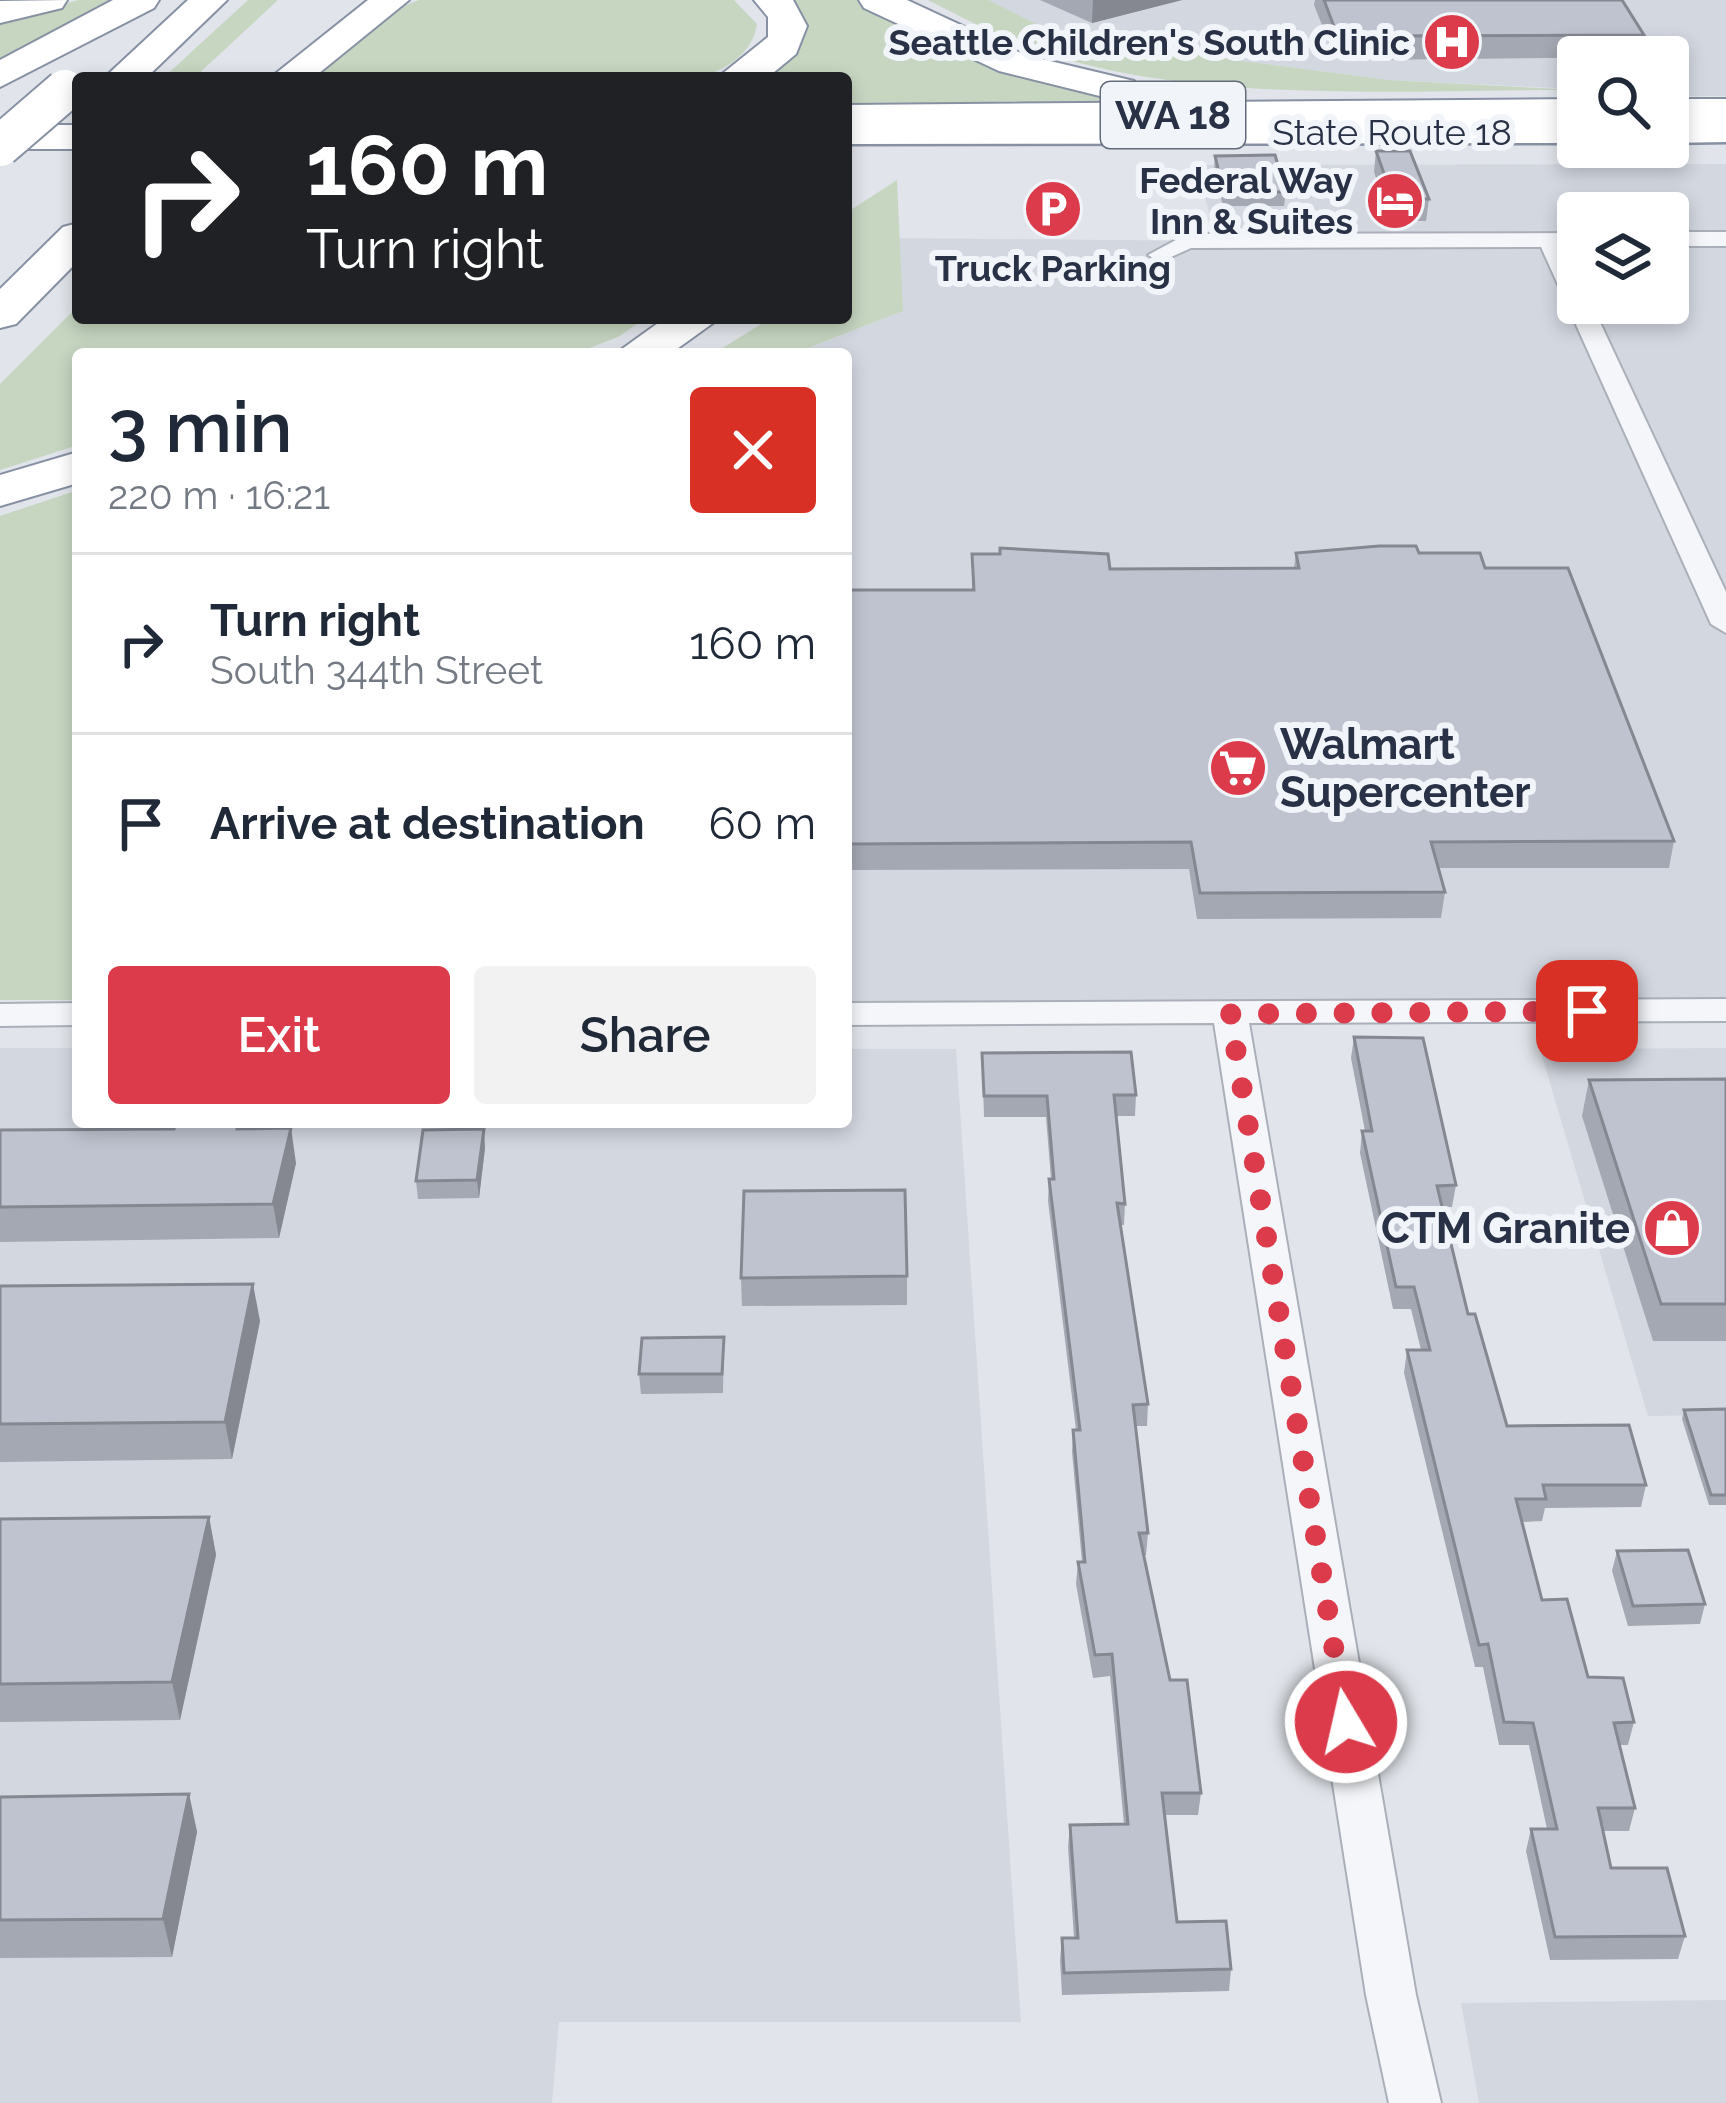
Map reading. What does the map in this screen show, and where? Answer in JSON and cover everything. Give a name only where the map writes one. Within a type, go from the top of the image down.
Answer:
[{"type":"highway","points":[[0,13],[49,0]]},
{"type":"highway","points":[[0,75],[141,0]]},
{"type":"highway","points":[[104,72],[184,0]]},
{"type":"highway","points":[[130,72],[209,0]]},
{"type":"highway","points":[[275,70],[391,0]]},
{"type":"highway","points":[[747,72],[777,55],[787,41],[786,14],[772,0]]},
{"type":"highway","points":[[877,0],[1012,63],[1126,91],[1218,101],[1501,111]]},
{"type":"highway","points":[[892,0],[929,22]]},
{"type":"highway","points":[[275,70],[309,16]]},
{"type":"highway","points":[[7,148],[72,100]]},
{"type":"highway","name":"State Route 18","points":[[852,117],[1557,111]]},
{"type":"highway","points":[[1689,111],[1726,111]]},
{"type":"highway","points":[[1689,132],[1726,131]]},
{"type":"highway","name":"State Route 18","points":[[891,134],[1557,132]]},
{"type":"highway","points":[[852,137],[891,134]]},
{"type":"highway","points":[[7,148],[72,138]]},
{"type":"highway","points":[[0,314],[72,242]]},
{"type":"highway","points":[[0,332],[72,271]]},
{"type":"highway","points":[[648,348],[687,324]]},
{"type":"highway","points":[[0,491],[72,469]]},
{"type":"street","points":[[1689,239],[1726,239]]},
{"type":"street","points":[[1550,240],[1557,255]]},
{"type":"street","points":[[1160,255],[1187,241],[1557,240]]},
{"type":"street","points":[[1589,324],[1726,624]]},
{"type":"street","points":[[1695,559],[1726,560]]},
{"type":"street","points":[[852,1014],[1726,1010]]},
{"type":"street","points":[[0,1015],[72,1014]]},
{"type":"street","points":[[1230,1014],[1391,1995],[1415,2103]]},
{"type":"shaded area","points":[[989,0],[1726,0],[1726,96],[1689,96],[1689,36],[1557,36],[1557,88],[1389,80],[1104,43],[1044,28]]},
{"type":"shaded area","points":[[1689,164],[1726,164],[1726,1010],[852,1014],[852,348],[809,348],[903,311],[897,238],[1217,241],[1196,165],[1689,168]]},
{"type":"shaded area","points":[[0,1048],[72,1048],[72,1128],[852,1128],[852,1049],[956,1049],[1021,2022],[559,2022],[552,2103],[0,2103]]},
{"type":"shaded area","points":[[1726,1048],[1726,1415],[1648,1416],[1540,1049]]},
{"type":"shaded area","points":[[1726,2000],[1726,2103],[1479,2103],[1461,2003]]},
{"type":"green space","points":[[79,0],[124,0],[0,65],[0,20]]},
{"type":"green space","points":[[248,0],[278,0],[200,72],[170,72]]},
{"type":"green space","points":[[419,0],[734,0],[757,24],[750,44],[736,60],[714,72],[323,72],[401,7]]},
{"type":"green space","points":[[784,0],[861,0],[1023,77],[1123,103],[852,108],[852,72],[760,72],[767,69]]},
{"type":"green space","points":[[928,0],[989,0],[1044,28],[1104,43],[1389,80],[1557,90],[1314,91],[1181,82],[1038,51]]},
{"type":"green space","points":[[897,180],[903,311],[808,348],[723,348],[761,324],[852,324],[852,209]]},
{"type":"green space","points":[[72,312],[72,324],[637,324],[590,348],[72,348],[72,447],[0,470],[0,384]]},
{"type":"green space","points":[[72,492],[72,1000],[0,1000],[0,516]]},
{"type":"building","points":[[1324,0],[1622,0],[1644,35],[1366,36],[1364,32],[1336,32]]},
{"type":"building","points":[[1376,151],[1410,151],[1429,199],[1393,199]]},
{"type":"building","points":[[1275,155],[1286,192],[1224,192],[1215,156]]},
{"type":"building","name":"Walmart Supercenter","points":[[1416,546],[1419,553],[1480,553],[1485,568],[1568,568],[1674,841],[1431,842],[1445,892],[1200,893],[1191,842],[852,844],[852,590],[974,590],[972,554],[1000,554],[1000,548],[1108,554],[1110,569],[1299,568],[1296,553]]},
{"type":"building","points":[[1354,1037],[1423,1038],[1456,1185],[1437,1186],[1468,1314],[1475,1314],[1507,1426],[1629,1425],[1646,1485],[1543,1485],[1546,1499],[1516,1499],[1542,1600],[1567,1599],[1588,1677],[1623,1678],[1634,1722],[1614,1723],[1635,1808],[1598,1808],[1611,1868],[1667,1868],[1685,1936],[1555,1937],[1531,1829],[1557,1829],[1533,1723],[1504,1722],[1488,1644],[1479,1645],[1407,1350],[1430,1350],[1414,1287],[1396,1287],[1362,1131],[1372,1131]]},
{"type":"building","points":[[1131,1052],[1136,1095],[1114,1095],[1125,1204],[1117,1203],[1148,1404],[1133,1405],[1148,1533],[1139,1533],[1170,1680],[1187,1680],[1201,1793],[1162,1793],[1177,1922],[1226,1921],[1231,1969],[1064,1973],[1062,1938],[1078,1938],[1070,1825],[1128,1824],[1112,1654],[1095,1655],[1078,1562],[1085,1562],[1073,1430],[1080,1430],[1049,1179],[1054,1179],[1047,1096],[984,1096],[982,1053]]},
{"type":"building","name":"CTM Granite","points":[[1726,1079],[1726,1304],[1661,1304],[1589,1080]]},
{"type":"building","points":[[291,1128],[273,1204],[0,1207],[0,1130]]},
{"type":"building","points":[[484,1129],[477,1180],[416,1181],[423,1130]]},
{"type":"building","points":[[905,1190],[907,1276],[741,1278],[744,1191]]},
{"type":"building","points":[[253,1284],[225,1422],[0,1424],[0,1286]]},
{"type":"building","points":[[724,1337],[722,1374],[639,1374],[642,1338]]},
{"type":"building","points":[[1726,1409],[1726,1495],[1711,1495],[1684,1410]]},
{"type":"building","points":[[209,1517],[172,1682],[0,1684],[0,1519]]},
{"type":"building","points":[[1688,1550],[1705,1604],[1633,1606],[1617,1551]]},
{"type":"building","points":[[189,1794],[163,1919],[0,1920],[0,1797]]},
{"type":"place","name":"Seattle Children's South Clinic","points":[[1452,42]]},
{"type":"place","name":"Federal Way Inn & Suites","points":[[1395,201]]},
{"type":"place","name":"Truck Parking","points":[[1053,209]]},
{"type":"place","name":"Walmart Supercenter","points":[[1238,768]]},
{"type":"place","name":"CTM Granite","points":[[1672,1228]]},
{"type":"route","points":[[1346,1722],[1230,1014],[1587,1011]]}]
